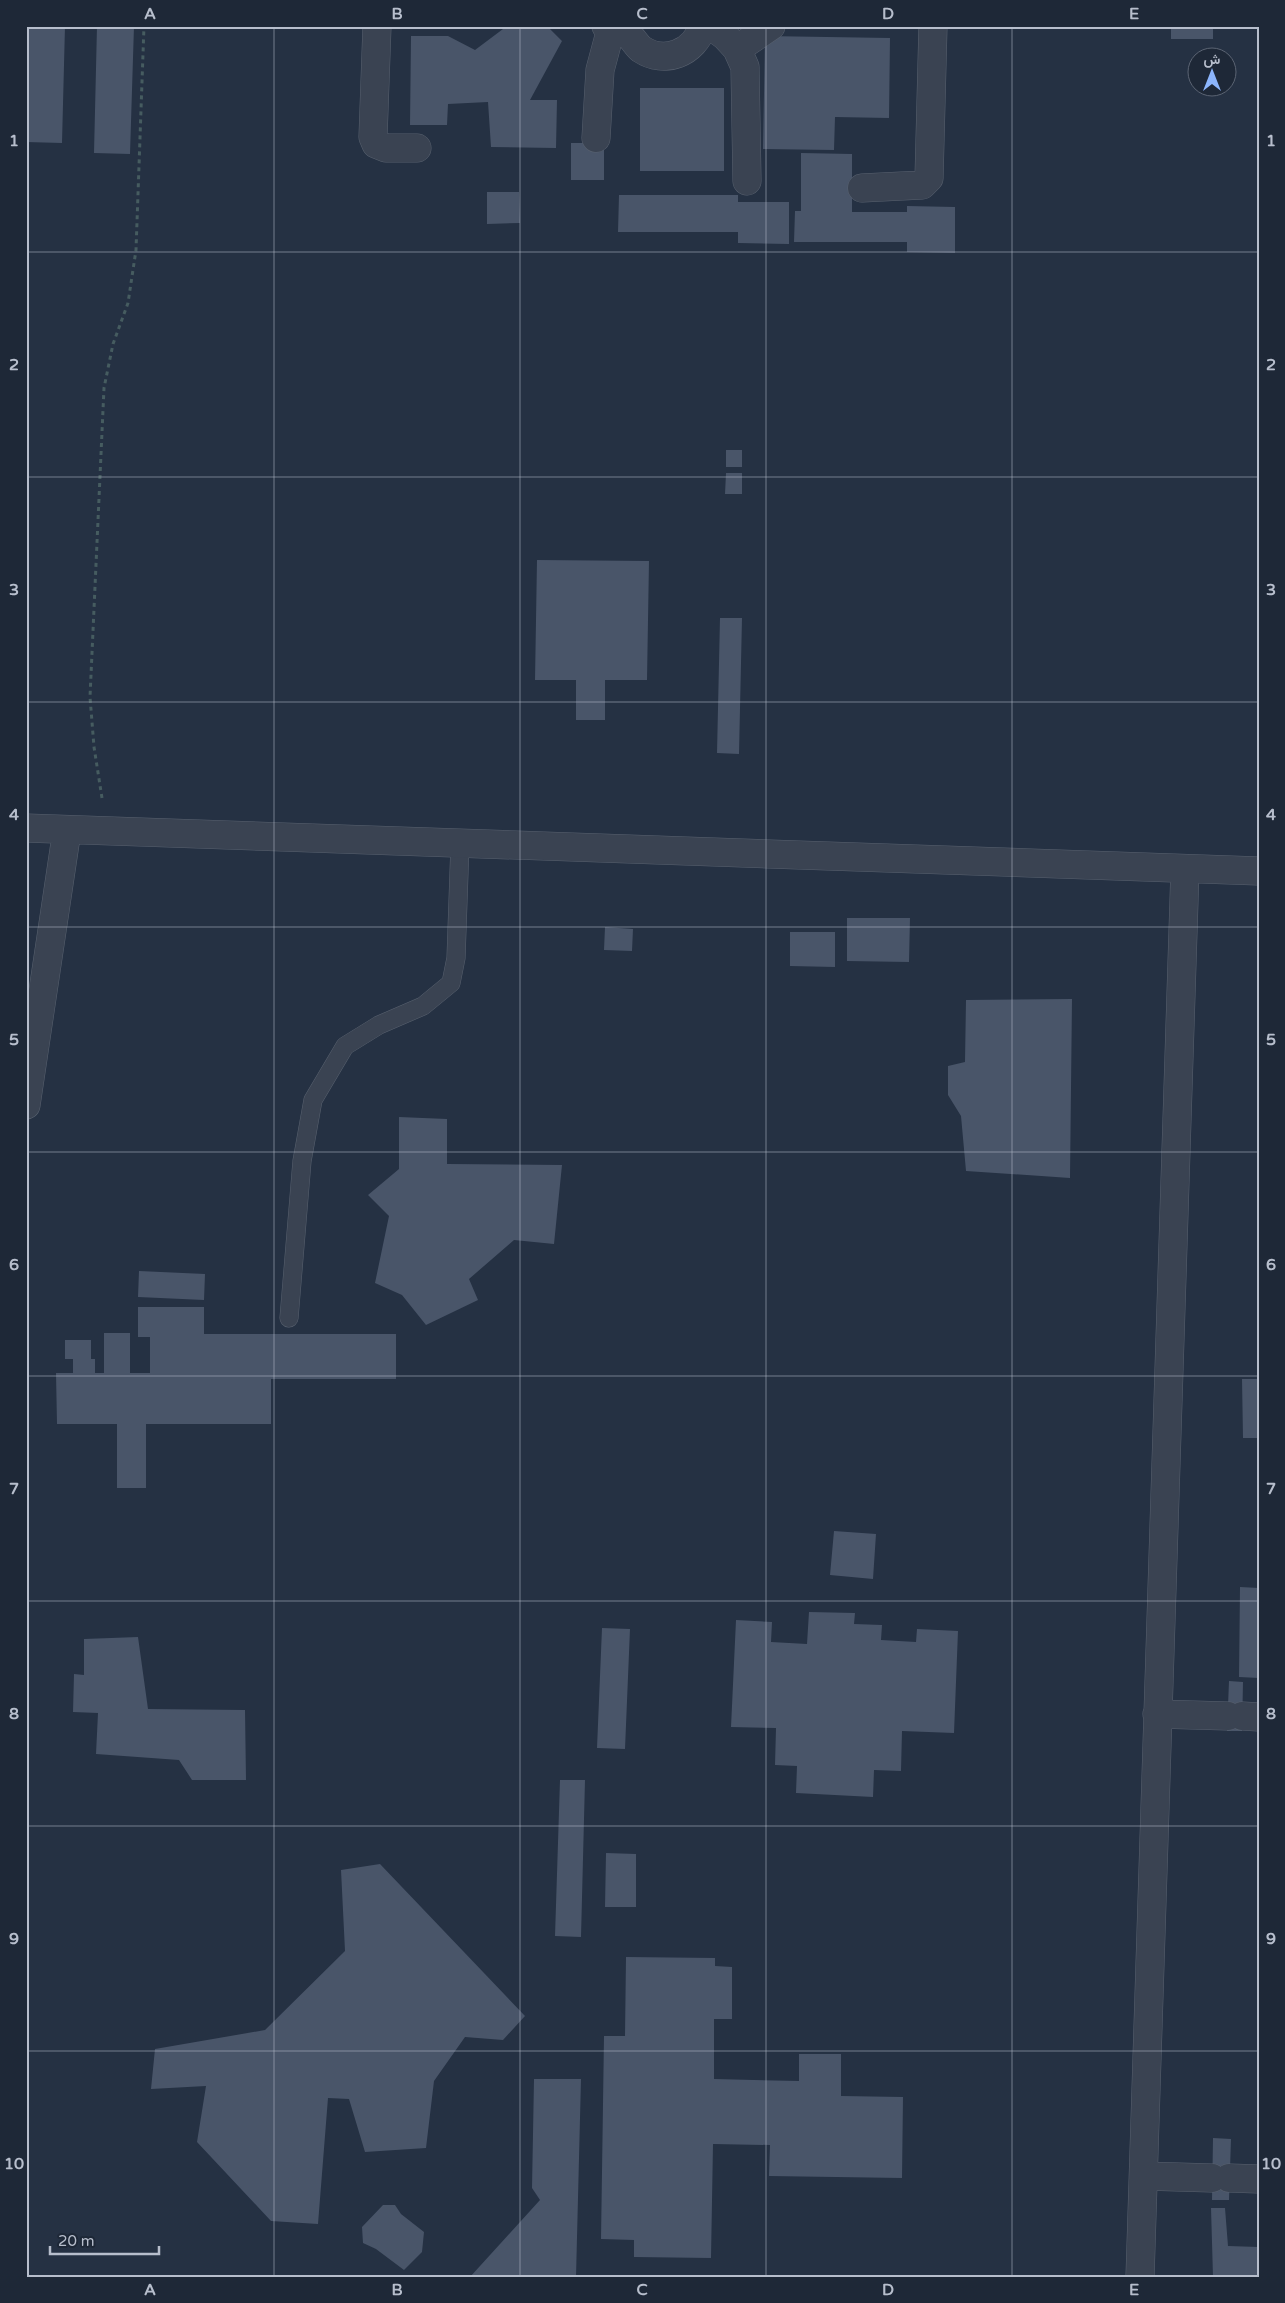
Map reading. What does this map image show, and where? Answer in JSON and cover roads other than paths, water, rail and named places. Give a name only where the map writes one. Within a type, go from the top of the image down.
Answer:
[{"type":"street","points":[[377,26],[373,137],[376,144],[386,148],[417,148]]},
{"type":"street","points":[[596,138],[600,70],[618,29],[639,48],[654,56],[671,56],[687,50],[699,38],[703,26]]},
{"type":"street","points":[[711,26],[725,36],[737,49],[746,67],[747,181]]},
{"type":"street","points":[[737,49],[771,26]]},
{"type":"street","points":[[862,188],[922,185],[929,178],[933,26]]},
{"type":"street","points":[[26,828],[1259,871]]},
{"type":"street","points":[[26,1105],[67,830]]},
{"type":"street","points":[[1140,2277],[1185,869]]},
{"type":"street","points":[[1157,1714],[1243,1716]]},
{"type":"street","points":[[1144,2176],[1259,2179]]},
{"type":"lane","points":[[289,1318],[302,1161],[313,1100],[345,1046],[379,1026],[423,1006],[451,983],[456,958],[460,844]]}]
